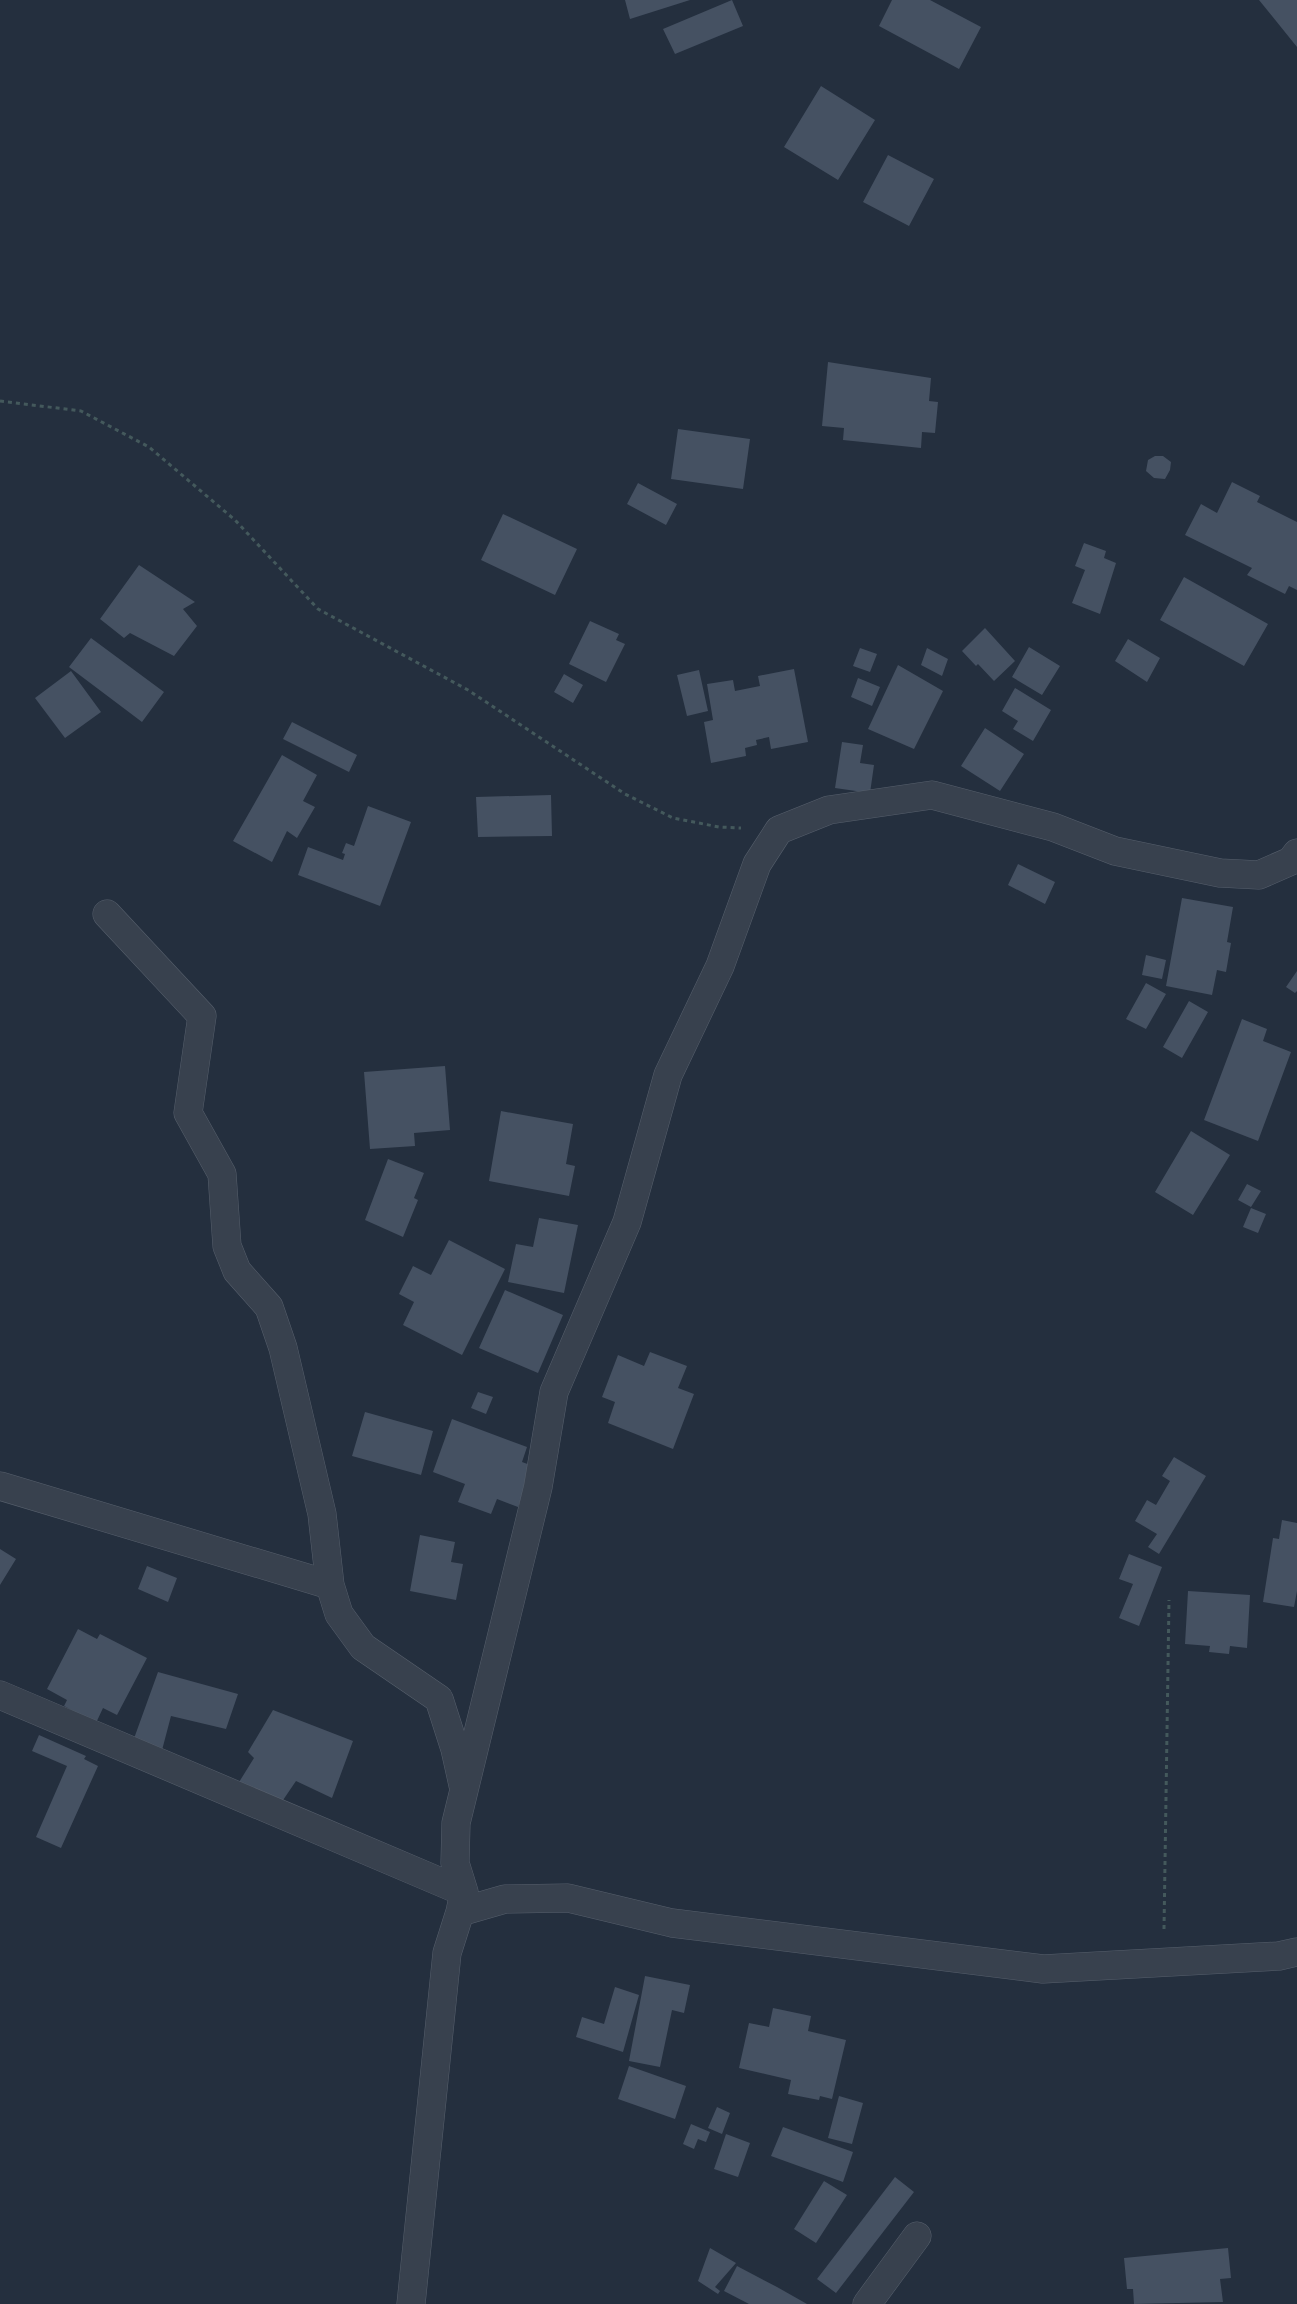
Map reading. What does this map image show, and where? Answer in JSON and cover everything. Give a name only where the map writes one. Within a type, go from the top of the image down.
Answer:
[{"type":"street","points":[[417,2301],[447,1953],[462,1902],[455,1863],[456,1823],[538,1487],[554,1392],[627,1222],[668,1075],[720,966],[757,864],[779,830],[829,810],[932,796],[1053,827],[1115,851],[1220,872],[1259,875],[1291,861],[1297,853]]},
{"type":"street","points":[[107,914],[202,1016],[188,1113],[222,1174],[227,1246],[237,1271],[269,1306],[283,1348],[322,1514],[330,1586],[339,1614],[363,1647],[439,1699],[455,1749],[464,1792]]},
{"type":"street","points":[[0,1486],[330,1586]]},
{"type":"street","points":[[0,1695],[462,1902],[568,1898],[672,1922],[1043,1969],[1279,1956],[1297,1952]]},
{"type":"street","points":[[867,2304],[917,2236]]},
{"type":"path","points":[[0,401],[81,411],[148,447],[235,520],[318,609],[468,690],[625,794],[673,818],[719,827],[779,830]]},
{"type":"path","points":[[1163,1962],[1169,1600]]},
{"type":"building","points":[[625,0],[690,0],[630,19]]},
{"type":"building","points":[[732,0],[743,26],[675,54],[663,29]]},
{"type":"building","points":[[892,0],[930,0],[981,27],[959,69],[879,26]]},
{"type":"building","points":[[1259,0],[1297,0],[1297,47]]},
{"type":"building","points":[[821,86],[875,120],[838,180],[784,147]]},
{"type":"building","points":[[888,155],[934,179],[909,226],[863,202]]},
{"type":"building","points":[[828,362],[931,378],[929,401],[938,402],[935,433],[922,432],[921,448],[843,440],[844,428],[822,426]]},
{"type":"building","points":[[678,429],[750,439],[743,489],[671,479]]},
{"type":"building","points":[[1155,456],[1163,456],[1171,462],[1170,470],[1165,479],[1154,478],[1146,471],[1148,460]]},
{"type":"building","points":[[1232,482],[1260,496],[1257,502],[1297,522],[1297,590],[1289,586],[1285,594],[1247,575],[1252,568],[1185,535],[1201,504],[1217,513]]},
{"type":"building","points":[[638,483],[677,504],[666,525],[627,504]]},
{"type":"building","points":[[503,514],[577,549],[555,595],[481,560]]},
{"type":"building","points":[[1084,543],[1106,551],[1104,558],[1116,563],[1100,614],[1072,603],[1085,570],[1075,566]]},
{"type":"building","points":[[139,565],[195,602],[183,609],[197,626],[174,656],[130,633],[124,638],[100,619]]},
{"type":"building","points":[[1184,577],[1268,624],[1244,666],[1160,620]]},
{"type":"building","points":[[590,621],[619,634],[616,640],[625,644],[606,682],[569,664]]},
{"type":"building","points":[[985,628],[1015,661],[994,681],[962,651]]},
{"type":"building","points":[[91,638],[164,692],[142,722],[69,667]]},
{"type":"building","points":[[1128,639],[1160,658],[1147,682],[1115,661]]},
{"type":"building","points":[[1029,647],[1060,666],[1042,695],[1012,677]]},
{"type":"building","points":[[860,648],[877,654],[870,672],[853,666]]},
{"type":"building","points":[[927,648],[948,659],[942,676],[921,665]]},
{"type":"building","points":[[898,665],[943,691],[914,749],[868,729]]},
{"type":"building","points":[[794,669],[808,742],[771,749],[769,737],[756,740],[757,745],[745,748],[746,756],[711,763],[704,722],[713,720],[707,684],[733,680],[735,691],[760,686],[758,676]]},
{"type":"building","points":[[699,670],[708,711],[687,716],[677,675]]},
{"type":"building","points":[[71,671],[101,712],[65,738],[35,698]]},
{"type":"building","points":[[564,674],[583,685],[573,703],[554,692]]},
{"type":"building","points":[[858,678],[880,687],[872,706],[851,697]]},
{"type":"building","points":[[1015,688],[1051,710],[1033,741],[1013,729],[1018,721],[1002,711]]},
{"type":"building","points":[[292,722],[357,755],[349,772],[283,739]]},
{"type":"building","points":[[985,728],[1024,754],[1000,791],[961,766]]},
{"type":"building","points":[[842,742],[863,745],[860,763],[874,765],[870,793],[835,788]]},
{"type":"building","points":[[282,755],[317,775],[303,801],[315,807],[297,838],[287,831],[272,862],[233,841]]},
{"type":"building","points":[[551,795],[552,836],[478,837],[476,797]]},
{"type":"building","points":[[368,806],[411,822],[380,906],[298,875],[308,847],[343,860],[345,854],[342,853],[346,843],[354,846]]},
{"type":"building","points":[[1018,864],[1055,882],[1045,904],[1008,885]]},
{"type":"building","points":[[1182,898],[1233,907],[1227,942],[1231,943],[1226,972],[1217,970],[1212,995],[1166,986]]},
{"type":"building","points":[[1146,955],[1166,960],[1162,979],[1142,975]]},
{"type":"building","points":[[1297,971],[1297,991],[1295,993],[1286,987]]},
{"type":"building","points":[[1146,983],[1166,994],[1146,1029],[1126,1019]]},
{"type":"building","points":[[1189,1001],[1208,1012],[1182,1058],[1163,1047]]},
{"type":"building","points":[[1242,1019],[1267,1029],[1263,1041],[1291,1052],[1258,1141],[1204,1120]]},
{"type":"building","points":[[445,1066],[450,1130],[414,1133],[415,1146],[370,1149],[364,1072]]},
{"type":"building","points":[[501,1111],[573,1124],[566,1164],[575,1166],[569,1196],[489,1181]]},
{"type":"building","points":[[1191,1131],[1230,1155],[1193,1215],[1155,1192]]},
{"type":"building","points":[[388,1159],[424,1173],[414,1198],[418,1200],[403,1237],[365,1220]]},
{"type":"building","points":[[1247,1184],[1261,1191],[1251,1207],[1238,1200]]},
{"type":"building","points":[[1251,1208],[1266,1214],[1258,1233],[1243,1227]]},
{"type":"building","points":[[539,1218],[578,1225],[564,1293],[508,1282],[516,1244],[533,1247]]},
{"type":"building","points":[[449,1240],[505,1269],[462,1355],[403,1325],[414,1302],[399,1294],[413,1266],[431,1275]]},
{"type":"building","points":[[505,1290],[563,1315],[538,1373],[479,1348]]},
{"type":"building","points":[[650,1352],[687,1366],[678,1388],[694,1394],[673,1449],[608,1423],[615,1402],[602,1397],[618,1355],[644,1366]]},
{"type":"building","points":[[478,1392],[493,1397],[486,1414],[471,1408]]},
{"type":"building","points":[[365,1412],[433,1431],[421,1475],[352,1456]]},
{"type":"building","points":[[452,1419],[527,1447],[522,1462],[533,1466],[518,1507],[497,1499],[491,1514],[458,1502],[465,1484],[433,1472]]},
{"type":"building","points":[[1174,1457],[1206,1476],[1159,1554],[1148,1547],[1157,1534],[1135,1521],[1147,1500],[1156,1505],[1170,1481],[1162,1476]]},
{"type":"building","points":[[1282,1520],[1297,1523],[1297,1591],[1294,1607],[1263,1602],[1273,1538],[1279,1539]]},
{"type":"building","points":[[420,1535],[455,1542],[451,1562],[463,1564],[456,1600],[410,1591]]},
{"type":"building","points":[[0,1549],[16,1559],[0,1585]]},
{"type":"building","points":[[1129,1554],[1162,1567],[1139,1626],[1119,1618],[1133,1584],[1119,1579]]},
{"type":"building","points":[[147,1566],[177,1578],[168,1602],[138,1589]]},
{"type":"building","points":[[1188,1591],[1250,1595],[1247,1648],[1230,1646],[1229,1654],[1209,1652],[1210,1646],[1185,1644]]},
{"type":"building","points":[[78,1629],[97,1639],[100,1634],[147,1658],[117,1715],[103,1708],[96,1723],[64,1706],[67,1700],[47,1689]]},
{"type":"building","points":[[158,1672],[238,1694],[226,1729],[171,1716],[161,1754],[132,1744]]},
{"type":"building","points":[[273,1710],[353,1741],[332,1798],[296,1781],[279,1806],[236,1787],[254,1758],[248,1752]]},
{"type":"building","points":[[39,1735],[86,1756],[84,1759],[98,1766],[61,1848],[36,1837],[67,1766],[32,1751]]},
{"type":"building","points":[[645,1976],[690,1985],[684,2013],[672,2010],[660,2067],[629,2061]]},
{"type":"building","points":[[615,1987],[639,1995],[623,2052],[576,2037],[582,2017],[604,2024]]},
{"type":"building","points":[[773,2008],[811,2016],[808,2031],[846,2040],[832,2099],[820,2096],[819,2100],[788,2094],[791,2080],[739,2068],[749,2023],[769,2027]]},
{"type":"building","points":[[629,2066],[686,2086],[675,2119],[618,2099]]},
{"type":"building","points":[[839,2096],[863,2103],[852,2144],[828,2138]]},
{"type":"building","points":[[717,2107],[730,2113],[722,2134],[708,2128]]},
{"type":"building","points":[[691,2124],[710,2132],[706,2142],[698,2139],[694,2149],[683,2144]]},
{"type":"building","points":[[783,2127],[853,2152],[843,2182],[771,2156]]},
{"type":"building","points":[[726,2134],[750,2143],[738,2177],[714,2169]]},
{"type":"building","points":[[895,2177],[914,2192],[836,2293],[817,2279]]},
{"type":"building","points":[[824,2181],[847,2195],[816,2243],[794,2229]]},
{"type":"building","points":[[710,2248],[736,2263],[715,2287],[720,2291],[718,2294],[698,2281]]},
{"type":"building","points":[[1228,2248],[1231,2278],[1220,2279],[1223,2302],[1134,2304],[1133,2289],[1127,2289],[1124,2258]]},
{"type":"building","points":[[737,2266],[807,2304],[749,2304],[724,2291]]}]
